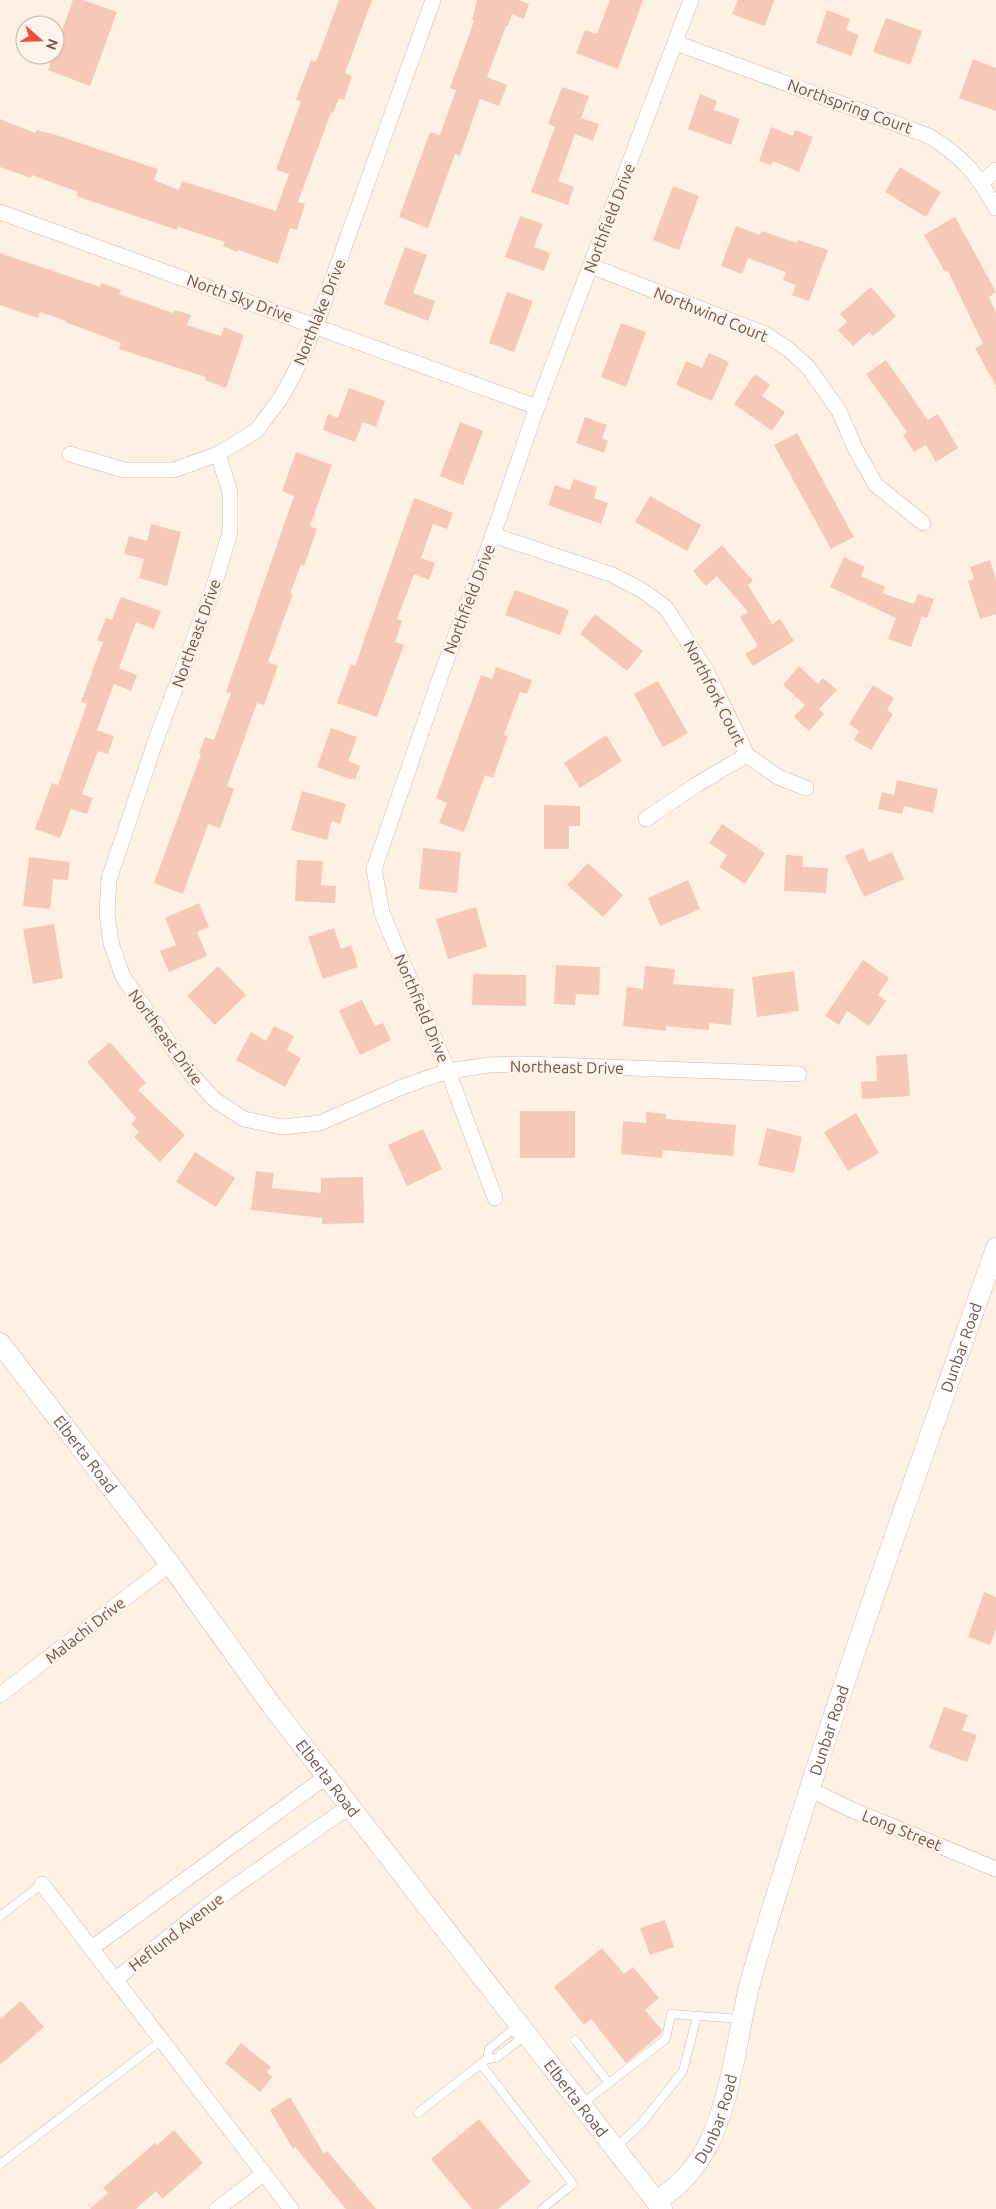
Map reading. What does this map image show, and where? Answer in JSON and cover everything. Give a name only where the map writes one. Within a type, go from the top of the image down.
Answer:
[{"type":"street","name":"Northlake Drive","points":[[70,454],[124,470],[174,470],[218,454],[256,430],[280,399],[294,376],[316,325],[433,0]]},
{"type":"street","name":"Northfield Drive","points":[[495,1198],[448,1071],[382,913],[374,869],[537,407],[691,0]]},
{"type":"street","name":"Northspring Court","points":[[676,43],[930,136],[954,152],[968,166],[996,208]]},
{"type":"street","points":[[981,183],[996,170]]},
{"type":"street","name":"North Sky Drive","points":[[0,212],[316,325],[537,407]]},
{"type":"street","name":"Northwind Court","points":[[591,266],[766,334],[788,349],[808,367],[839,411],[854,448],[876,485],[923,523]]},
{"type":"street","name":"Northeast Drive","points":[[218,454],[230,492],[230,532],[213,589],[158,734],[109,879],[107,914],[109,933],[123,978],[190,1073],[215,1100],[244,1119],[282,1127],[320,1123],[402,1087],[448,1071],[489,1065],[523,1064],[799,1074]]},
{"type":"street","name":"Northfork Court","points":[[493,535],[613,575],[643,591],[666,608],[706,670],[747,755],[778,776],[806,788]]},
{"type":"street","points":[[646,818],[696,785],[747,755]]},
{"type":"street","name":"Dunbar Road","points":[[654,2206],[674,2190],[696,2165],[709,2142],[721,2112],[764,1935],[809,1789],[882,1572],[996,1248]]},
{"type":"street","name":"Elberta Road","points":[[0,1343],[170,1564],[272,1706],[522,2032],[582,2104],[615,2148],[654,2206]]},
{"type":"street","name":"Malachi Drive","points":[[0,1695],[170,1564]]},
{"type":"street","points":[[92,1948],[327,1776]]},
{"type":"street","name":"Long Street","points":[[809,1789],[850,1809],[996,1869]]},
{"type":"street","name":"Heflund Avenue","points":[[290,2209],[116,1979],[215,1900],[350,1806]]},
{"type":"street","points":[[42,1884],[116,1979]]},
{"type":"street","points":[[217,2209],[263,2174]]},
{"type":"lane","points":[[0,1916],[42,1884]]},
{"type":"lane","points":[[582,2104],[666,2039],[671,2014],[742,2020]]},
{"type":"lane","points":[[615,2148],[641,2124],[683,2071],[697,2016]]},
{"type":"lane","points":[[418,2113],[484,2061],[496,2058],[518,2041],[522,2032],[511,2031],[489,2050],[484,2061]]},
{"type":"lane","points":[[0,2164],[162,2040]]},
{"type":"lane","points":[[575,2040],[609,2083]]},
{"type":"lane","points":[[484,2061],[573,2184],[542,2209]]},
{"type":"building","points":[[73,0],[83,0],[117,12],[90,86],[48,70],[50,65],[65,65],[65,22]]},
{"type":"building","points":[[339,0],[372,0],[345,73],[352,76],[344,100],[339,98],[333,113],[331,112],[298,202],[305,204],[297,230],[290,228],[278,264],[238,250],[237,252],[223,246],[225,242],[178,227],[177,230],[76,196],[78,192],[32,175],[31,178],[0,167],[0,119],[35,133],[37,130],[56,135],[158,169],[154,180],[179,190],[182,181],[276,211],[289,174],[276,170],[301,101],[296,100],[311,60],[316,62]]},
{"type":"building","points":[[477,0],[519,0],[529,4],[524,19],[512,14],[487,77],[507,85],[499,106],[480,99],[460,156],[455,154],[428,228],[399,217],[430,132],[440,135],[456,90],[450,88],[474,21],[472,20]]},
{"type":"building","points":[[610,0],[643,0],[618,69],[576,53],[585,30],[597,34]]},
{"type":"building","points":[[738,0],[774,0],[765,26],[732,14]]},
{"type":"building","points":[[827,10],[850,19],[846,30],[859,35],[851,56],[816,43]]},
{"type":"building","points":[[886,18],[922,31],[910,65],[873,52]]},
{"type":"building","points":[[973,59],[996,68],[996,111],[959,98]]},
{"type":"building","points":[[562,87],[589,96],[581,118],[599,124],[593,141],[575,134],[558,181],[574,187],[568,205],[531,192],[555,127],[548,124]]},
{"type":"building","points":[[700,94],[717,101],[714,110],[740,119],[731,145],[688,129]]},
{"type":"building","points":[[771,127],[793,136],[795,130],[813,137],[799,172],[773,161],[771,165],[759,161]]},
{"type":"building","points":[[900,167],[941,192],[926,217],[885,192]]},
{"type":"building","points":[[673,186],[699,196],[679,250],[653,240]]},
{"type":"building","points":[[520,216],[543,224],[534,247],[550,253],[544,271],[505,257]]},
{"type":"building","points":[[955,217],[996,292],[989,297],[996,313],[996,386],[975,348],[983,344],[948,271],[945,272],[924,235]]},
{"type":"building","points":[[736,226],[760,235],[762,231],[797,243],[798,240],[828,250],[809,301],[792,295],[796,285],[783,280],[786,272],[748,258],[742,274],[721,266]]},
{"type":"building","points":[[405,247],[427,255],[413,293],[435,301],[428,321],[384,304]]},
{"type":"building","points":[[0,253],[100,287],[101,283],[121,290],[119,294],[173,313],[175,310],[191,315],[187,325],[221,336],[224,327],[244,335],[226,388],[205,380],[206,377],[119,349],[121,343],[66,321],[40,312],[38,318],[0,305]]},
{"type":"building","points":[[871,287],[896,316],[873,336],[869,332],[853,346],[838,330],[847,322],[840,314]]},
{"type":"building","points":[[507,292],[533,301],[514,352],[489,343]]},
{"type":"building","points":[[621,323],[646,332],[626,387],[601,377]]},
{"type":"building","points":[[709,353],[729,362],[712,401],[676,385],[686,361],[702,368]]},
{"type":"building","points":[[886,360],[928,420],[938,414],[958,448],[936,462],[926,445],[914,452],[903,435],[907,432],[866,374]]},
{"type":"building","points":[[755,374],[770,385],[762,396],[785,412],[772,431],[734,404]]},
{"type":"building","points":[[349,388],[385,401],[376,427],[363,422],[355,442],[323,430],[328,414],[338,418]]},
{"type":"building","points":[[585,417],[607,425],[602,438],[608,441],[604,453],[576,443]]},
{"type":"building","points":[[460,422],[483,431],[463,485],[440,476]]},
{"type":"building","points":[[797,433],[854,537],[831,549],[774,445]]},
{"type":"building","points":[[296,452],[332,465],[310,526],[317,529],[304,566],[301,565],[290,594],[293,594],[268,662],[278,666],[264,705],[257,703],[227,786],[234,789],[220,828],[208,824],[183,894],[154,883],[201,754],[199,753],[205,737],[214,740],[231,693],[226,692],[294,496],[282,491]]},
{"type":"building","points":[[574,479],[597,487],[594,498],[608,503],[601,524],[548,505],[555,485],[570,490]]},
{"type":"building","points":[[650,496],[701,525],[687,551],[635,522]]},
{"type":"building","points":[[414,498],[453,513],[447,529],[433,524],[421,558],[435,563],[429,580],[414,574],[397,619],[402,621],[395,642],[404,645],[377,717],[337,703],[351,664],[355,666]]},
{"type":"building","points":[[151,524],[181,532],[167,586],[139,578],[144,559],[124,554],[129,536],[147,541]]},
{"type":"building","points":[[722,545],[753,581],[748,585],[772,624],[780,619],[794,641],[753,666],[745,654],[758,646],[740,617],[748,612],[717,576],[706,586],[693,571]]},
{"type":"building","points":[[844,557],[865,567],[861,576],[885,587],[882,593],[914,604],[918,594],[934,599],[927,618],[922,616],[911,647],[888,639],[896,618],[830,587]]},
{"type":"building","points":[[990,560],[996,580],[996,614],[980,619],[968,581],[974,579],[970,567]]},
{"type":"building","points":[[515,590],[569,610],[560,635],[505,615]]},
{"type":"building","points":[[121,597],[161,611],[154,629],[136,622],[119,668],[137,675],[131,691],[114,684],[97,730],[114,736],[108,754],[98,751],[82,794],[93,798],[87,814],[71,809],[60,838],[35,829],[52,783],[58,785],[87,704],[81,702],[103,642],[97,640],[106,618],[112,620]]},
{"type":"building","points":[[595,614],[643,651],[627,671],[580,634]]},
{"type":"building","points":[[799,666],[818,684],[823,678],[837,690],[819,709],[824,714],[809,731],[794,717],[805,705],[783,685]]},
{"type":"building","points":[[496,667],[532,680],[527,694],[520,692],[504,735],[508,736],[493,778],[485,775],[464,832],[439,823],[447,803],[436,798],[481,675],[492,679]]},
{"type":"building","points":[[658,681],[688,733],[663,747],[634,694]]},
{"type":"building","points":[[873,685],[894,698],[887,710],[893,714],[871,750],[854,740],[859,731],[849,724]]},
{"type":"building","points":[[331,728],[357,737],[348,761],[360,766],[355,779],[349,779],[317,767]]},
{"type":"building","points":[[606,735],[622,761],[580,788],[564,763]]},
{"type":"building","points":[[897,780],[938,789],[933,813],[904,806],[902,814],[878,809],[882,792],[894,795]]},
{"type":"building","points":[[302,791],[346,804],[340,824],[332,821],[327,840],[291,830]]},
{"type":"building","points":[[544,805],[580,806],[580,826],[569,826],[569,849],[544,849]]},
{"type":"building","points":[[722,824],[765,853],[745,884],[719,867],[727,855],[709,843]]},
{"type":"building","points":[[423,848],[461,852],[457,893],[419,889]]},
{"type":"building","points":[[863,848],[869,862],[892,852],[904,879],[864,897],[845,856]]},
{"type":"building","points":[[786,855],[803,856],[802,867],[828,868],[826,893],[784,891]]},
{"type":"building","points":[[29,857],[70,862],[68,880],[53,879],[50,909],[23,906]]},
{"type":"building","points":[[297,860],[323,861],[321,885],[336,886],[335,903],[295,901]]},
{"type":"building","points":[[588,863],[623,895],[603,917],[567,885]]},
{"type":"building","points":[[688,880],[700,909],[660,926],[648,898]]},
{"type":"building","points":[[199,903],[209,927],[197,932],[207,956],[169,972],[160,951],[176,945],[165,918]]},
{"type":"building","points":[[476,907],[487,947],[448,959],[436,919]]},
{"type":"building","points":[[54,924],[63,978],[33,984],[23,929]]},
{"type":"building","points":[[334,928],[341,949],[351,945],[358,967],[323,979],[308,937]]},
{"type":"building","points":[[863,960],[889,978],[878,995],[886,1001],[869,1026],[847,1011],[839,1025],[825,1016]]},
{"type":"building","points":[[556,965],[600,967],[599,995],[576,994],[575,1005],[554,1004]]},
{"type":"building","points":[[218,966],[246,995],[215,1025],[187,996]]},
{"type":"building","points":[[645,966],[675,969],[673,984],[734,989],[731,1025],[709,1023],[709,1030],[666,1026],[666,1031],[623,1026],[627,987],[643,989]]},
{"type":"building","points":[[794,971],[799,1011],[757,1017],[752,977]]},
{"type":"building","points":[[473,974],[526,975],[526,1006],[472,1005]]},
{"type":"building","points":[[362,1000],[375,1026],[383,1023],[391,1040],[360,1055],[339,1011]]},
{"type":"building","points":[[274,1026],[294,1036],[287,1050],[301,1058],[285,1087],[236,1060],[251,1032],[266,1041]]},
{"type":"building","points":[[110,1042],[146,1083],[138,1090],[185,1135],[160,1162],[134,1137],[139,1132],[131,1124],[136,1118],[87,1062]]},
{"type":"building","points":[[907,1054],[910,1096],[862,1099],[861,1082],[877,1081],[876,1056]]},
{"type":"building","points":[[520,1111],[575,1111],[575,1158],[520,1158]]},
{"type":"building","points":[[646,1112],[666,1114],[666,1119],[736,1125],[733,1156],[663,1150],[662,1158],[621,1154],[623,1121],[646,1123]]},
{"type":"building","points":[[856,1113],[879,1153],[848,1171],[824,1132]]},
{"type":"building","points":[[767,1128],[802,1137],[794,1173],[758,1165]]},
{"type":"building","points":[[423,1129],[442,1169],[407,1186],[388,1145]]},
{"type":"building","points":[[195,1152],[235,1178],[216,1207],[176,1182]]},
{"type":"building","points":[[256,1171],[274,1173],[272,1188],[321,1193],[321,1178],[363,1177],[364,1223],[322,1224],[322,1218],[251,1210]]},
{"type":"building","points":[[984,1592],[996,1597],[996,1629],[990,1645],[968,1637]]},
{"type":"building","points":[[944,1707],[968,1715],[962,1730],[977,1735],[967,1762],[929,1748]]},
{"type":"building","points":[[665,1920],[674,1947],[650,1955],[640,1928]]},
{"type":"building","points":[[602,1948],[624,1974],[633,1967],[659,1998],[645,2010],[662,2030],[661,2034],[626,2063],[591,2019],[584,2025],[554,1987]]},
{"type":"building","points":[[21,2001],[44,2027],[0,2065],[0,2019]]},
{"type":"building","points":[[241,2043],[271,2067],[267,2072],[272,2077],[260,2092],[225,2063]]},
{"type":"building","points":[[290,2097],[324,2154],[327,2151],[376,2209],[346,2209],[295,2147],[293,2149],[270,2110]]},
{"type":"building","points":[[479,2119],[531,2182],[498,2209],[472,2209],[431,2159]]},
{"type":"building","points":[[174,2130],[203,2163],[162,2199],[156,2191],[136,2209],[90,2209],[108,2193],[103,2188],[155,2143],[157,2145]]}]
